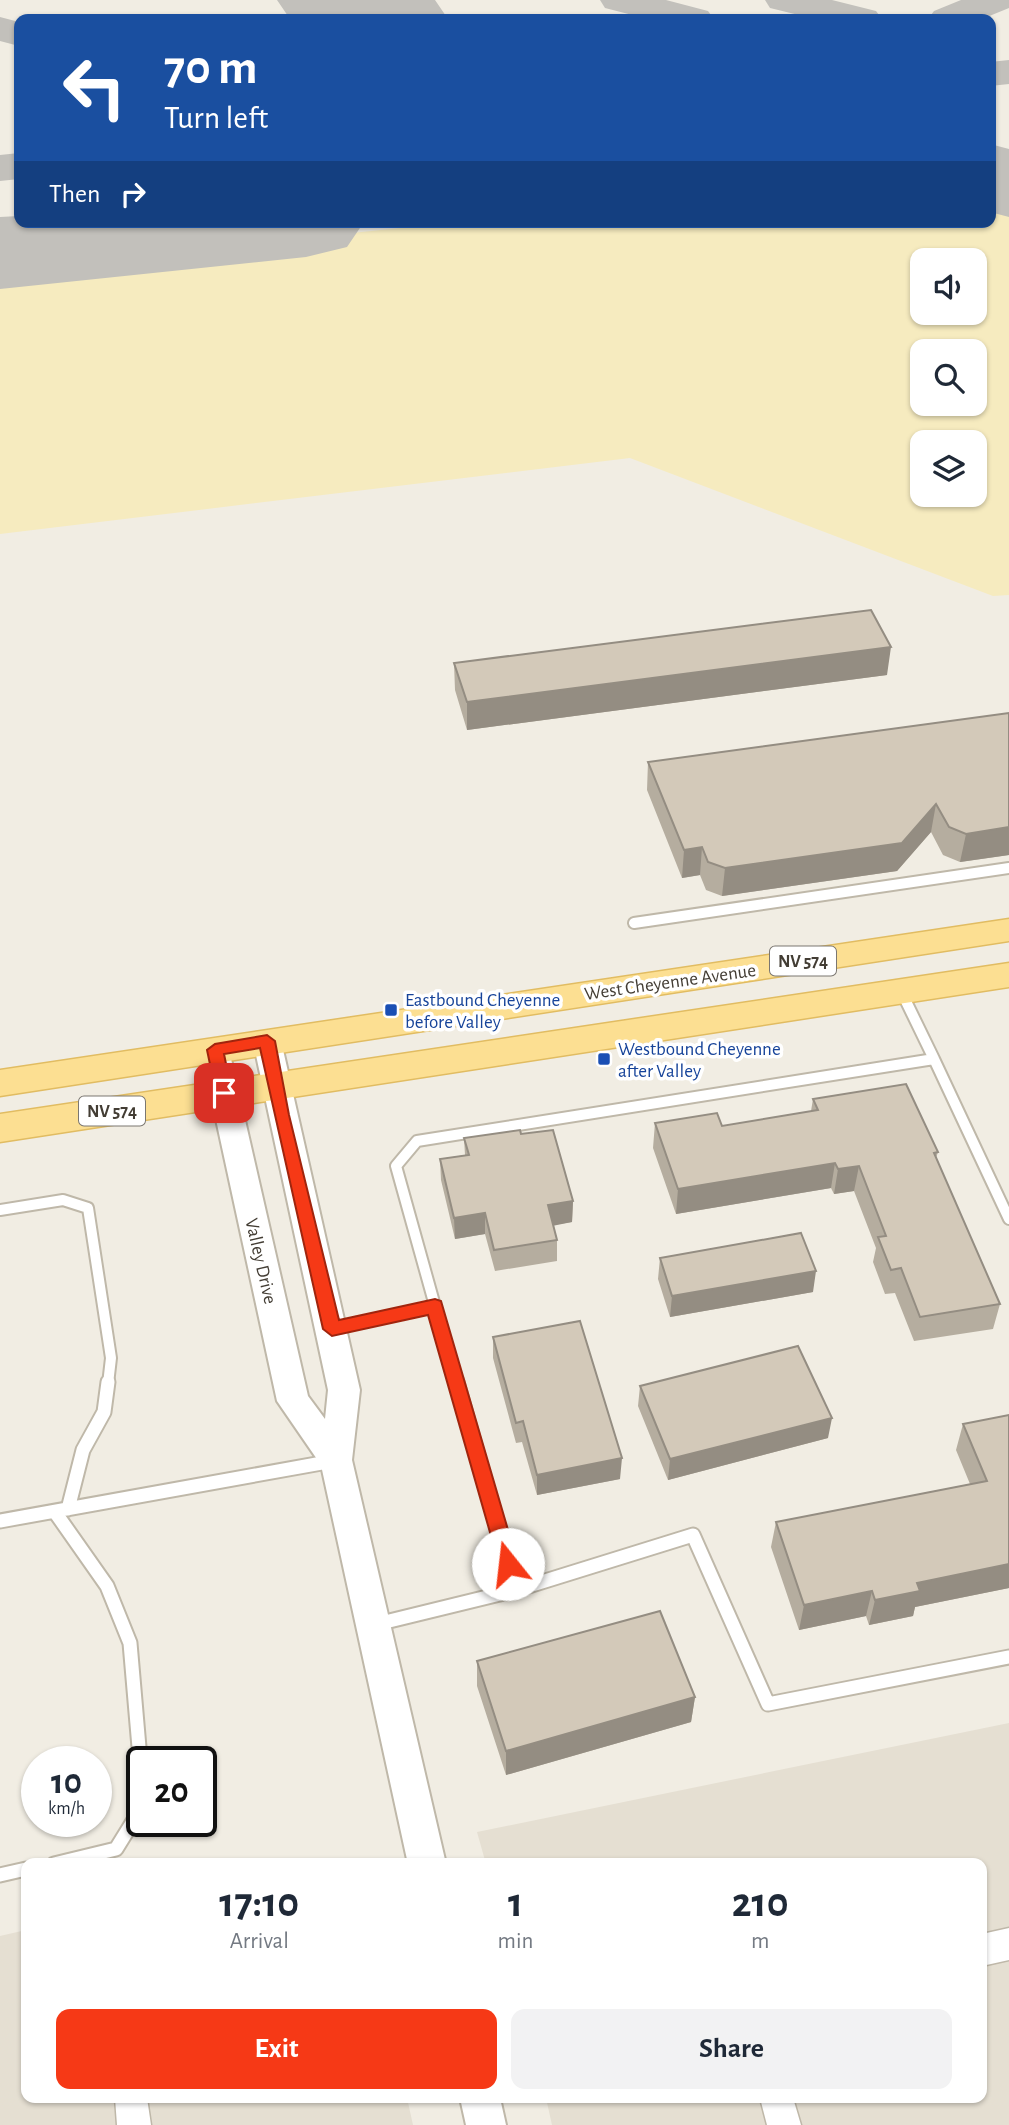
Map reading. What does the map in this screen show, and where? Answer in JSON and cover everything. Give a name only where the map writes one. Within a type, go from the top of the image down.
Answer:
[{"type":"main road","name":"West Cheyenne Avenue","points":[[0,1083],[1009,930]]},
{"type":"main road","name":"NV 574","points":[[0,1128],[1009,975]]},
{"type":"street","name":"Valley Drive","points":[[267,1041],[344,1390],[336,1461],[426,1858]]},
{"type":"street","name":"Valley Drive","points":[[215,1050],[293,1401],[336,1461]]},
{"type":"street","points":[[987,1949],[1009,1944]]},
{"type":"street","points":[[132,2103],[134,2125]]},
{"type":"street","points":[[481,2103],[486,2125]]},
{"type":"street","points":[[777,2103],[784,2125]]},
{"type":"lane","points":[[634,923],[1009,868]]},
{"type":"lane","points":[[901,991],[1009,1219]]},
{"type":"lane","points":[[516,1590],[396,1166],[417,1141],[934,1059]]},
{"type":"lane","points":[[0,1210],[63,1200],[89,1208],[111,1358],[104,1412],[83,1450],[62,1510],[107,1586],[130,1643],[139,1746]]},
{"type":"lane","points":[[332,1329],[435,1306]]},
{"type":"lane","points":[[0,1521],[336,1461]]},
{"type":"lane","points":[[374,1625],[516,1590],[692,1535],[768,1704],[1009,1657]]},
{"type":"lane","points":[[79,1858],[116,1849],[126,1833]]},
{"type":"lane","points":[[0,1875],[21,1870]]},
{"type":"shaded area","points":[[1009,1723],[1009,2125],[552,2125],[547,2103],[987,2103],[987,1858],[484,1858],[477,1832]]},
{"type":"shaded area","points":[[21,1931],[21,2103],[408,2103],[413,2125],[0,2125],[0,1936]]},
{"type":"sand","points":[[996,194],[1009,198],[1009,595],[993,596],[630,458],[0,534],[0,269],[400,228],[996,228]]},
{"type":"building","points":[[871,610],[891,647],[467,702],[454,663]]},
{"type":"building","points":[[1009,713],[1009,827],[966,834],[949,827],[936,804],[902,843],[725,868],[708,862],[702,847],[684,850],[648,762]]},
{"type":"building","points":[[906,1084],[938,1152],[934,1153],[1000,1304],[920,1317],[901,1268],[891,1270],[878,1237],[886,1236],[859,1166],[838,1169],[835,1163],[678,1189],[655,1123],[717,1113],[722,1126],[818,1110],[813,1099]]},
{"type":"building","points":[[520,1130],[521,1134],[553,1130],[573,1201],[548,1205],[557,1240],[494,1250],[485,1213],[454,1218],[440,1159],[469,1155],[464,1138]]},
{"type":"building","points":[[801,1233],[816,1271],[672,1296],[660,1258]]},
{"type":"building","points":[[580,1321],[622,1458],[537,1475],[523,1421],[516,1423],[493,1337]]},
{"type":"building","points":[[798,1346],[832,1418],[670,1459],[640,1386]]},
{"type":"building","points":[[1009,1415],[1009,1564],[917,1583],[920,1591],[875,1600],[872,1591],[804,1605],[776,1522],[987,1481],[963,1424]]},
{"type":"building","points":[[660,1611],[695,1697],[506,1751],[477,1661]]},
{"type":"taxiway","points":[[619,0],[674,14]]},
{"type":"taxiway","points":[[784,0],[841,14]]},
{"type":"taxiway","points":[[960,14],[995,0]]},
{"type":"taxiway","points":[[0,29],[14,33]]},
{"type":"taxiway","points":[[996,73],[1009,72]]},
{"type":"taxiway","points":[[0,168],[14,167]]},
{"type":"runway","points":[[326,0],[379,14]]},
{"type":"runway","points":[[996,180],[1009,183]]},
{"type":"runway","points":[[0,253],[247,228]]},
{"type":"place","name":"Eastbound Cheyenne before Valley","points":[[391,1010]]},
{"type":"place","name":"Westbound Cheyenne after Valley","points":[[604,1059]]},
{"type":"route","points":[[224,1093],[215,1050],[267,1041],[281,1115],[332,1329],[435,1306],[508,1564]]}]
